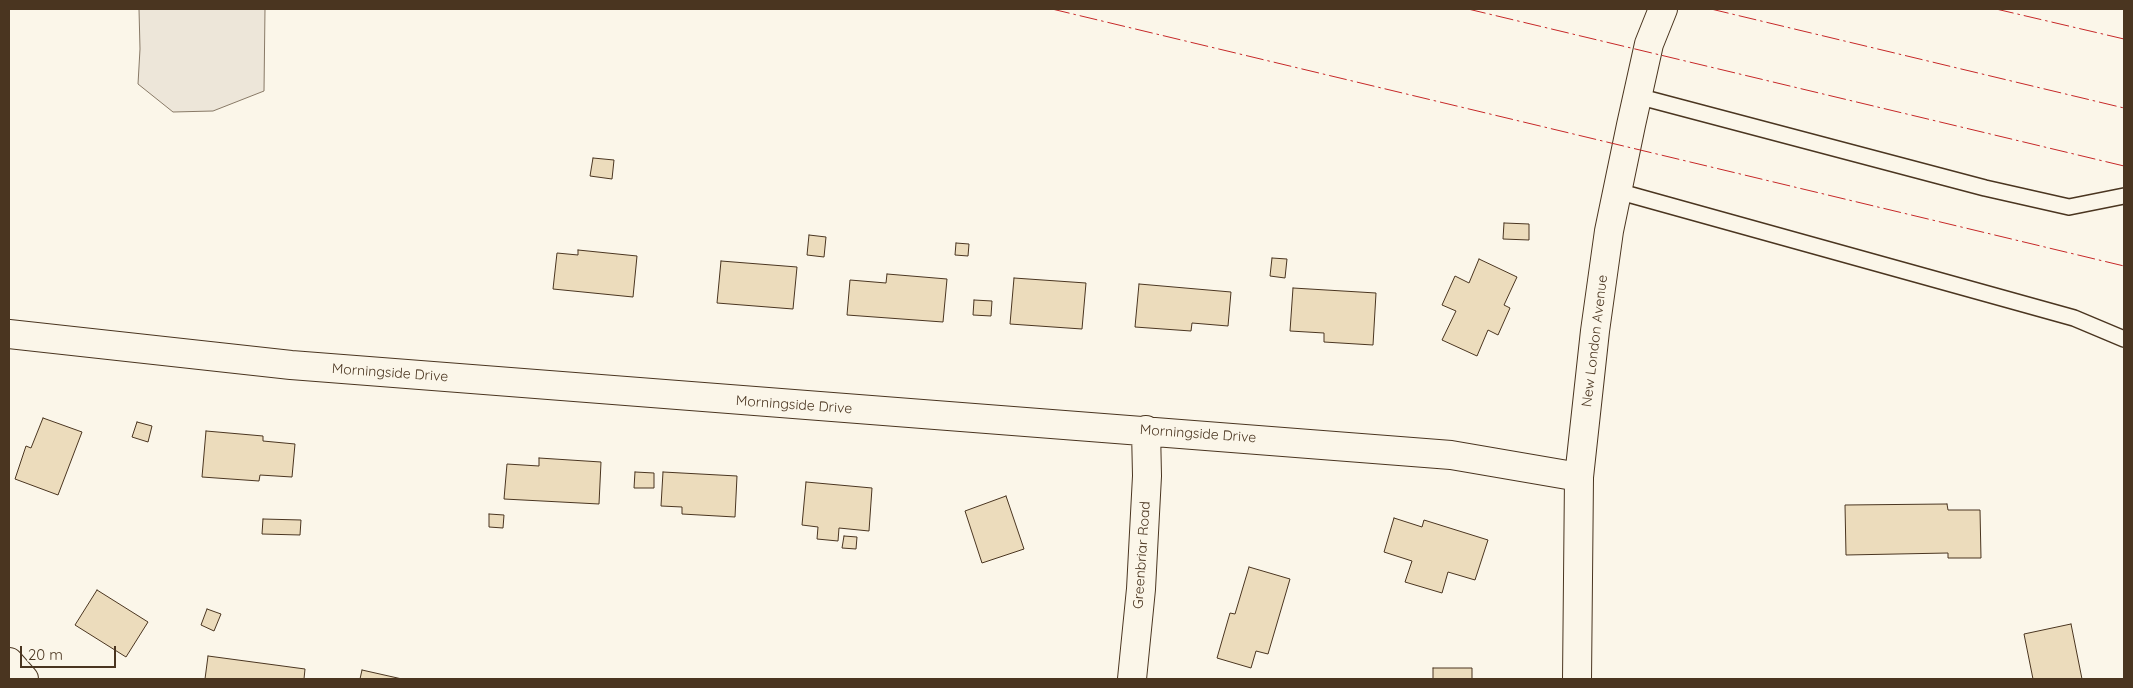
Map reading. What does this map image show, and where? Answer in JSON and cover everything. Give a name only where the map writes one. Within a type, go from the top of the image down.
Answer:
[{"type":"street","name":"New London Avenue","points":[[1577,679],[1578,477],[1595,331],[1609,231],[1617,191],[1649,44],[1663,9]]},
{"type":"street","name":"Morningside Drive","points":[[9,334],[301,366],[1062,426],[1146,430],[1451,454],[1578,477]]},
{"type":"street","name":"Greenbriar Road","points":[[1132,679],[1141,589],[1147,476],[1146,430]]},
{"type":"street","points":[[9,662],[24,679]]},
{"type":"lane","points":[[1638,96],[1985,188],[2069,206],[2124,196]]},
{"type":"lane","points":[[1617,191],[2074,318],[2124,338]]},
{"type":"shaded area","points":[[139,9],[265,9],[264,91],[213,111],[173,112],[138,84],[140,49]]},
{"type":"building","points":[[593,158],[614,160],[612,179],[590,176]]},
{"type":"building","points":[[1504,223],[1529,224],[1529,240],[1503,239]]},
{"type":"building","points":[[809,235],[826,237],[824,257],[807,255]]},
{"type":"building","points":[[956,243],[969,244],[968,256],[955,255]]},
{"type":"building","points":[[578,250],[637,256],[633,297],[553,289],[557,253],[578,255]]},
{"type":"building","points":[[1272,258],[1287,259],[1285,278],[1270,276]]},
{"type":"building","points":[[1479,259],[1517,277],[1504,305],[1510,308],[1498,335],[1488,330],[1477,356],[1442,340],[1456,311],[1442,305],[1455,276],[1469,283]]},
{"type":"building","points":[[721,261],[797,267],[793,309],[717,303]]},
{"type":"building","points":[[887,274],[947,279],[943,322],[847,315],[850,280],[886,283]]},
{"type":"building","points":[[1014,278],[1086,283],[1082,329],[1010,324]]},
{"type":"building","points":[[1139,284],[1231,292],[1228,326],[1192,323],[1191,331],[1135,327]]},
{"type":"building","points":[[1293,288],[1376,293],[1373,345],[1324,342],[1324,333],[1290,331]]},
{"type":"building","points":[[974,300],[992,301],[991,316],[973,315]]},
{"type":"building","points":[[43,418],[82,432],[58,495],[15,479],[26,446],[31,448]]},
{"type":"building","points":[[137,422],[152,426],[148,442],[132,437]]},
{"type":"building","points":[[206,431],[263,436],[263,441],[295,444],[292,477],[260,475],[259,481],[202,477]]},
{"type":"building","points":[[539,458],[601,462],[599,504],[504,499],[507,464],[539,466]]},
{"type":"building","points":[[635,472],[654,473],[654,488],[634,488]]},
{"type":"building","points":[[663,472],[737,476],[735,517],[682,514],[682,507],[661,506]]},
{"type":"building","points":[[806,482],[872,488],[869,531],[839,528],[838,541],[817,539],[818,527],[802,525]]},
{"type":"building","points":[[1006,496],[1024,549],[982,563],[965,511]]},
{"type":"building","points":[[1947,504],[1948,510],[1980,510],[1981,558],[1948,558],[1948,553],[1846,555],[1845,505]]},
{"type":"building","points":[[489,514],[504,515],[503,528],[489,527]]},
{"type":"building","points":[[1394,518],[1422,527],[1424,520],[1488,540],[1475,580],[1448,572],[1442,593],[1405,582],[1412,561],[1384,552]]},
{"type":"building","points":[[263,519],[301,520],[300,535],[262,534]]},
{"type":"building","points":[[844,536],[857,537],[856,549],[842,548]]},
{"type":"building","points":[[1249,567],[1290,579],[1268,654],[1256,651],[1251,668],[1217,658],[1230,613],[1235,614]]},
{"type":"building","points":[[97,590],[148,622],[126,657],[75,625]]},
{"type":"building","points":[[207,609],[221,614],[214,631],[201,625]]},
{"type":"building","points":[[2071,624],[2082,679],[2033,679],[2024,634]]},
{"type":"building","points":[[208,656],[305,669],[304,679],[205,679]]},
{"type":"building","points":[[1433,668],[1472,668],[1472,679],[1433,679]]},
{"type":"building","points":[[362,670],[402,679],[360,679]]},
{"type":"power","points":[[1052,9],[2124,266]]},
{"type":"power","points":[[1468,9],[2124,166]]},
{"type":"power","points":[[1711,9],[2124,108]]},
{"type":"power","points":[[1996,9],[2124,39]]}]
